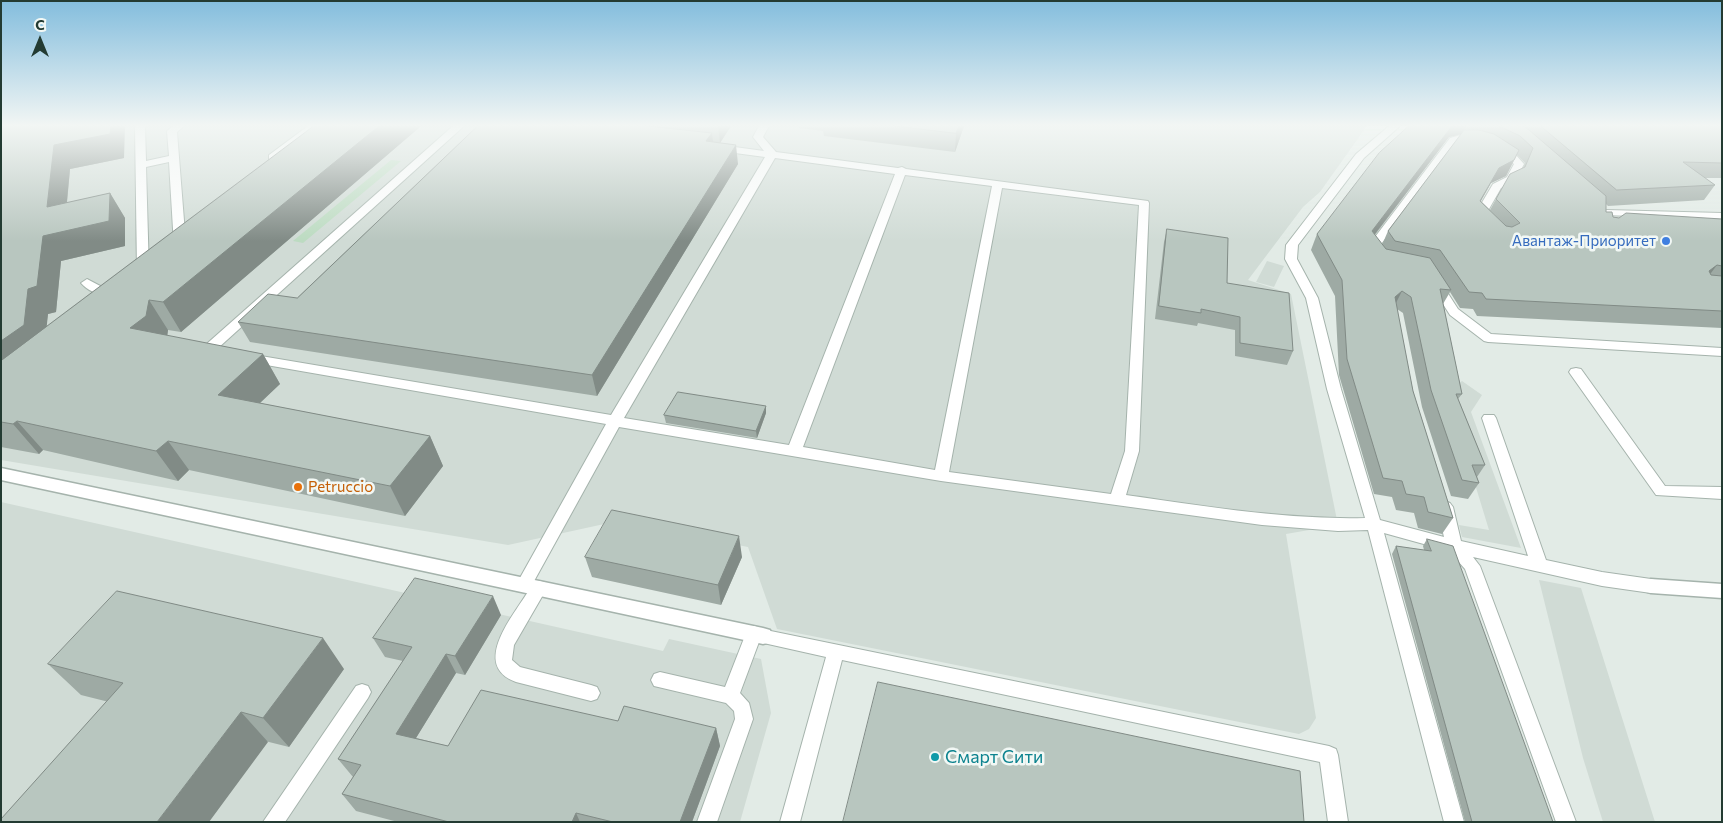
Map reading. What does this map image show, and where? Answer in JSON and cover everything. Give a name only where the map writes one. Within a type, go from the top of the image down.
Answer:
[{"type":"street","points":[[1,474],[758,634]]},
{"type":"street","points":[[1651,586],[1722,591]]},
{"type":"lane","points":[[175,164],[183,226],[181,257],[195,245]]},
{"type":"lane","points":[[416,164],[207,351],[941,476],[1262,519],[1338,525],[1374,524],[1454,546],[1602,579],[1651,586]]},
{"type":"lane","points":[[591,693],[516,674],[507,669],[503,661],[503,652],[531,586],[615,422],[766,164]]},
{"type":"lane","points":[[857,164],[1144,203],[1132,451],[1117,500]]},
{"type":"lane","points":[[1354,164],[1292,245],[1291,259],[1312,298],[1334,390],[1374,524],[1454,822]]},
{"type":"lane","points":[[1392,262],[1383,261],[1373,247],[1435,164]]},
{"type":"lane","points":[[1491,227],[1479,216],[1497,186],[1511,179],[1519,164]]},
{"type":"lane","points":[[141,165],[143,283]]},
{"type":"lane","points":[[794,451],[902,170]]},
{"type":"lane","points":[[941,476],[998,184]]},
{"type":"lane","points":[[1605,214],[1722,216]]},
{"type":"lane","points":[[1431,276],[1454,312],[1488,338],[1722,352]]},
{"type":"lane","points":[[87,283],[102,292],[121,288]]},
{"type":"lane","points":[[1576,372],[1661,491],[1722,494]]},
{"type":"lane","points":[[1489,418],[1539,564]]},
{"type":"lane","points":[[1439,488],[1450,524],[1454,546],[1472,566],[1566,822]]},
{"type":"lane","points":[[730,696],[758,634],[1329,755],[1338,822]]},
{"type":"lane","points":[[790,822],[836,651]]},
{"type":"lane","points":[[660,680],[730,696],[737,700],[741,706],[744,719],[707,822]]},
{"type":"lane","points":[[273,822],[362,692]]},
{"type":"shaded area","points":[[1,164],[1340,164],[1320,192],[1303,207],[1248,280],[1291,294],[1338,525],[1286,534],[1316,718],[1309,729],[1299,734],[777,629],[748,547],[618,521],[508,545],[1,460]]},
{"type":"shaded area","points":[[1267,261],[1284,266],[1274,287],[1256,282]]},
{"type":"shaded area","points":[[1462,381],[1482,395],[1471,412],[1521,548],[1462,537],[1459,525],[1489,530],[1450,389]]},
{"type":"shaded area","points":[[1,502],[663,651],[669,639],[761,659],[771,713],[740,822],[1,822]]},
{"type":"shaded area","points":[[1539,580],[1581,588],[1655,822],[1603,822],[1583,758]]},
{"type":"green space","points":[[386,164],[397,164],[303,243],[293,241]]},
{"type":"building","points":[[1,164],[52,164],[47,207],[110,193],[109,221],[43,236],[37,286],[28,289],[24,325],[1,341]]},
{"type":"building","points":[[263,164],[332,164],[163,302],[149,300],[146,316],[130,328],[263,354],[218,395],[430,436],[390,486],[168,441],[156,451],[17,421],[13,424],[1,422],[1,361]]},
{"type":"building","points":[[438,164],[724,164],[592,375],[238,322],[268,294],[297,298]]},
{"type":"building","points":[[1370,164],[1423,164],[1372,231],[1386,249],[1430,258],[1451,290],[1440,289],[1462,394],[1456,394],[1485,465],[1472,465],[1479,483],[1462,480],[1431,390],[1411,297],[1402,291],[1395,297],[1413,391],[1453,518],[1428,512],[1424,497],[1406,494],[1402,481],[1383,478],[1347,359],[1342,280],[1317,234]]},
{"type":"building","points":[[1438,164],[1506,164],[1499,168],[1480,201],[1506,226],[1512,227],[1520,223],[1496,199],[1510,174],[1525,167],[1526,164],[1569,164],[1606,196],[1606,212],[1612,212],[1613,217],[1619,218],[1626,213],[1722,219],[1722,266],[1717,265],[1709,271],[1711,275],[1722,276],[1722,311],[1486,299],[1482,293],[1469,292],[1440,250],[1395,241],[1388,231]]},
{"type":"building","points":[[1587,164],[1686,164],[1715,185],[1617,190]]},
{"type":"building","points":[[1167,229],[1228,238],[1227,283],[1289,293],[1293,351],[1240,343],[1240,317],[1201,309],[1201,313],[1159,306]]},
{"type":"building","points":[[678,392],[766,406],[756,431],[664,415]]},
{"type":"building","points":[[612,510],[739,536],[718,585],[585,557]]},
{"type":"building","points":[[1427,539],[1453,546],[1553,822],[1472,822],[1396,546],[1431,551]]},
{"type":"building","points":[[415,578],[493,596],[455,656],[446,654],[396,734],[448,746],[481,690],[618,721],[624,706],[716,728],[680,822],[613,822],[576,813],[572,822],[449,822],[342,794],[361,765],[338,759],[412,647],[373,638]]},
{"type":"building","points":[[117,591],[323,638],[263,718],[241,712],[157,822],[1,822],[1,819],[123,683],[48,664]]},
{"type":"building","points":[[878,682],[1300,771],[1304,822],[843,822]]},
{"type":"place","name":"Авантаж-Приоритет","points":[[1666,241]]},
{"type":"place","name":"Petruccio","points":[[298,487]]},
{"type":"place","name":"Смарт Сити","points":[[935,757]]}]
